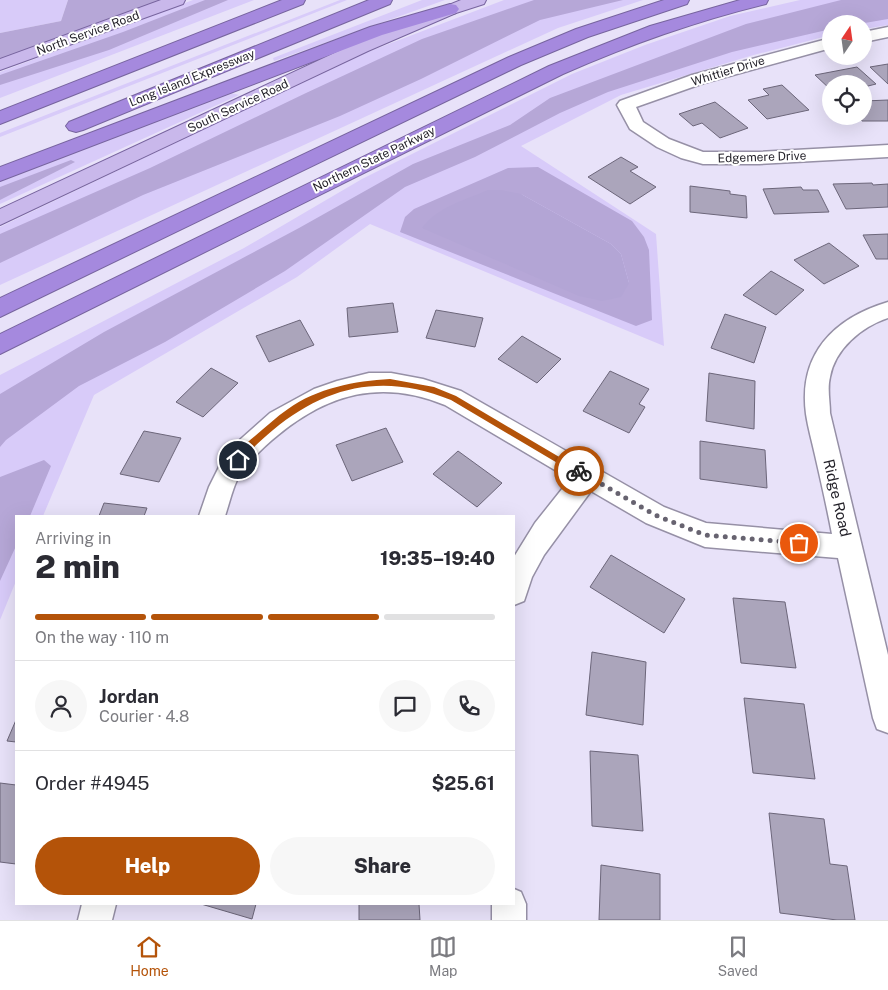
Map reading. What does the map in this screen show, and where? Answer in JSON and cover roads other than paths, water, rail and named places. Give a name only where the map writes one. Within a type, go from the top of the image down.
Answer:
[{"type":"highway","points":[[0,118],[297,0]]},
{"type":"highway","name":"Long Island Expressway","points":[[0,157],[384,0]]},
{"type":"highway","name":"Northern State Parkway","points":[[0,308],[515,61],[604,25],[682,0]]},
{"type":"highway","name":"Northern State Parkway","points":[[0,344],[556,70],[647,33],[760,0]]},
{"type":"highway","points":[[0,174],[376,31],[450,9]]},
{"type":"main road","name":"North Service Road","points":[[0,65],[177,0]]},
{"type":"main road","name":"South Service Road","points":[[0,218],[339,57],[450,9],[478,0]]},
{"type":"street","points":[[872,35],[888,32]]},
{"type":"street","name":"Whittier Drive","points":[[626,106],[698,79],[822,45]]},
{"type":"street","name":"Edgemere Drive","points":[[626,106],[636,125],[656,138],[688,154],[703,158],[759,158],[888,151]]},
{"type":"street","name":"Ridge Road","points":[[888,310],[878,312],[851,327],[836,342],[827,355],[818,378],[818,413],[888,718]]},
{"type":"street","points":[[212,515],[229,471],[246,448],[291,411],[320,396],[359,384],[390,382],[434,390],[454,398],[655,515],[705,535],[848,547]]},
{"type":"street","points":[[515,586],[527,556],[588,476]]},
{"type":"street","points":[[95,920],[99,905]]},
{"type":"street","points":[[509,905],[509,920]]}]
